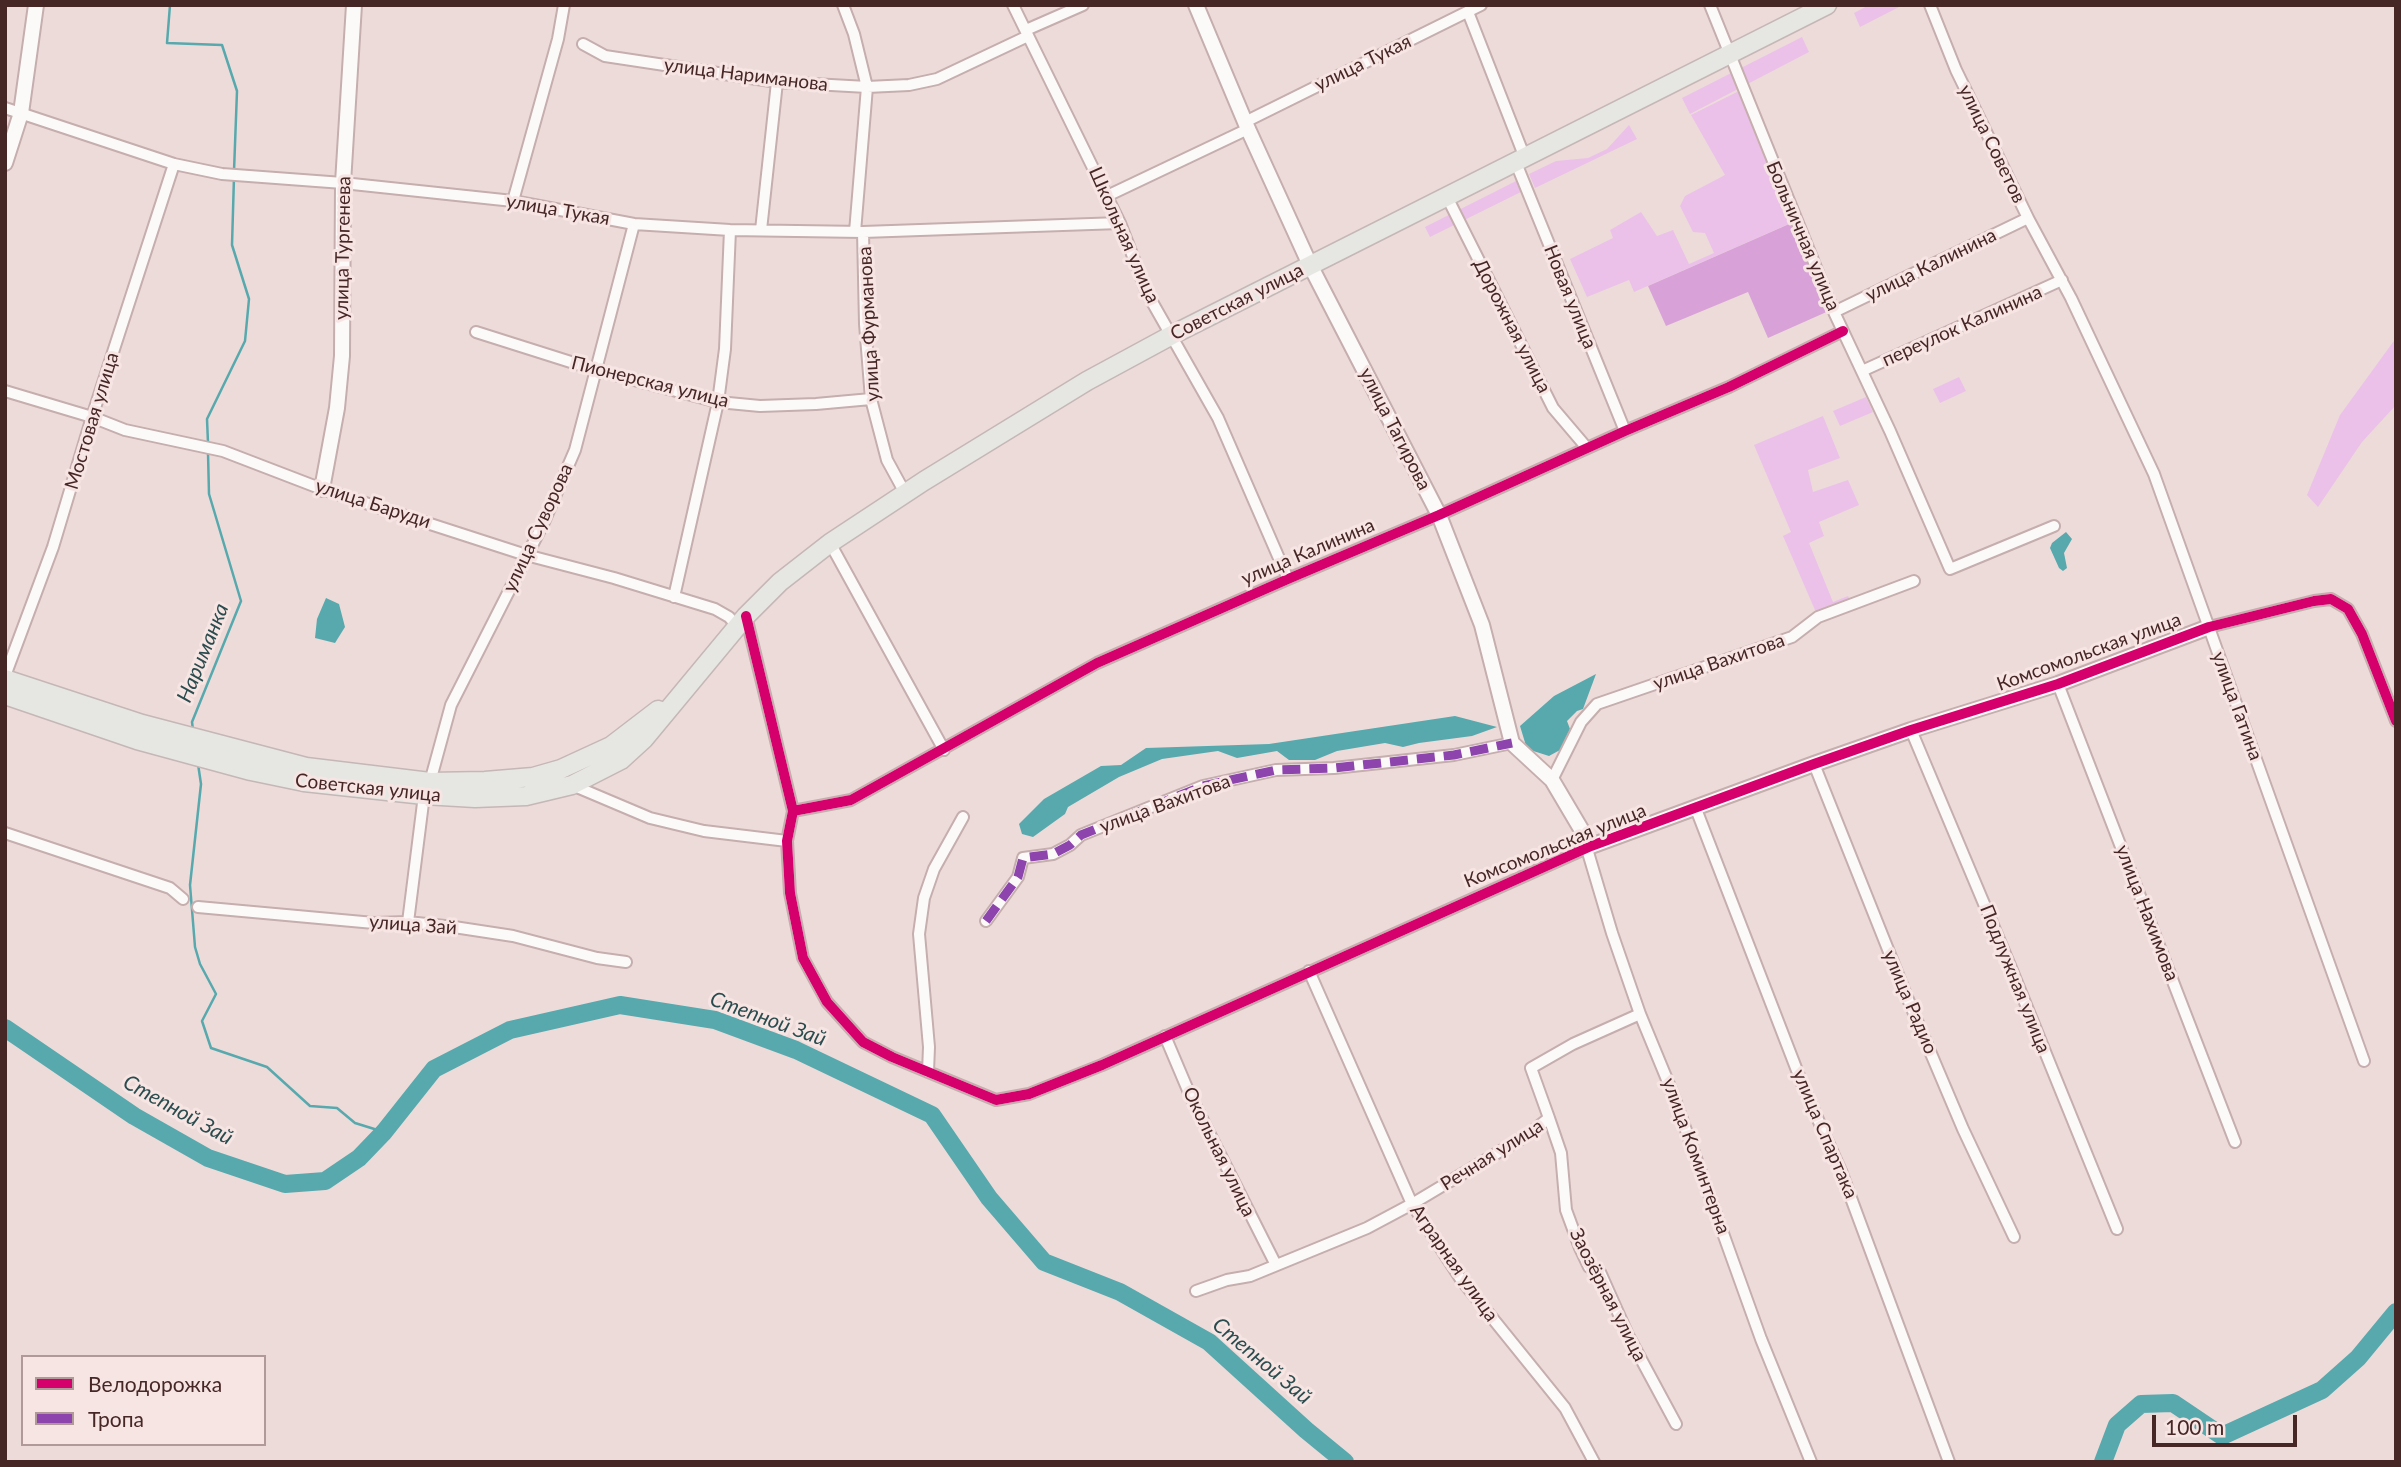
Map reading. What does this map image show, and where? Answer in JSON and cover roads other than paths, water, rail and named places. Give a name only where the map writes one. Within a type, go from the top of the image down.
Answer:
[{"type":"main road","name":"Советская улица","points":[[5,695],[305,774],[393,779],[475,798],[526,796],[572,785],[604,770],[631,752],[742,621],[780,582],[830,543],[905,493],[1087,381],[1172,335],[1827,5]]},
{"type":"main road","name":"Советская улица","points":[[427,789],[521,778],[561,769],[604,750],[630,734],[697,675]]},
{"type":"main road","name":"Советская улица","points":[[5,677],[140,732]]},
{"type":"street","points":[[5,163],[21,113],[36,5]]},
{"type":"street","name":"улица Тургенева","points":[[322,488],[337,408],[342,356],[343,183],[354,5]]},
{"type":"street","points":[[513,201],[558,39],[564,5]]},
{"type":"street","name":"улица Фурманова","points":[[843,5],[854,34],[867,87],[859,232],[871,399],[887,460],[905,493]]},
{"type":"street","name":"Школьная улица","points":[[1013,5],[1107,195],[1147,293],[1218,418],[1288,579]]},
{"type":"street","name":"улица Нариманова","points":[[583,44],[605,56],[778,82],[867,87],[909,85],[937,79],[1083,5]]},
{"type":"street","name":"улица Тагирова","points":[[1196,5],[1246,126],[1310,265],[1439,516],[1482,625],[1512,743]]},
{"type":"street","name":"улица Тукая","points":[[1107,195],[1246,126],[1463,10],[1481,5]]},
{"type":"street","name":"Больничная улица","points":[[1710,5],[1834,312],[1950,569],[2054,526]]},
{"type":"street","name":"улица Советов","points":[[1930,5],[1956,69],[2028,218],[2062,280]]},
{"type":"street","name":"Новая улица","points":[[1463,10],[1625,431]]},
{"type":"street","points":[[761,230],[778,82]]},
{"type":"street","name":"улица Тукая","points":[[5,108],[174,164],[222,174],[343,183],[513,201],[634,224],[730,230],[859,232],[1120,223]]},
{"type":"street","name":"Мостовая улица","points":[[5,677],[53,547],[174,164]]},
{"type":"street","name":"Дорожная улица","points":[[1447,197],[1553,408],[1587,448]]},
{"type":"street","name":"улица Калинина","points":[[1834,312],[2028,218]]},
{"type":"street","name":"улица Суворова","points":[[408,922],[427,789],[451,705],[544,522],[575,450],[634,224]]},
{"type":"street","points":[[674,597],[718,402],[725,349],[730,230]]},
{"type":"street","name":"переулок Калинина","points":[[1862,371],[2062,280]]},
{"type":"street","name":"улица Гатина","points":[[2062,280],[2154,474],[2364,1061]]},
{"type":"street","name":"улица Калинина","points":[[793,811],[851,800],[1097,663],[1439,516],[1729,387],[1843,331]]},
{"type":"street","name":"Пионерская улица","points":[[476,332],[596,370],[718,402],[760,406],[871,399]]},
{"type":"street","name":"улица Баруди","points":[[5,391],[92,417],[125,430],[223,451],[322,488],[526,555],[614,578],[721,611],[742,621]]},
{"type":"street","points":[[830,543],[944,750]]},
{"type":"street","name":"улица Вахитова","points":[[1552,780],[1581,722],[1597,704],[1792,637],[1818,617],[1914,581]]},
{"type":"street","points":[[2209,627],[2332,599],[2347,609],[2362,635],[2396,721]]},
{"type":"street","points":[[742,621],[793,811]]},
{"type":"street","name":"Комсомольская улица","points":[[793,811],[787,841],[790,893],[803,958],[827,1002],[863,1042],[996,1100],[1029,1094],[1165,1037],[1589,848],[1814,764],[2058,684],[2209,627]]},
{"type":"street","name":"улица Нахимова","points":[[2058,684],[2235,1142]]},
{"type":"street","name":"Подлужная улица","points":[[1911,730],[2117,1229]]},
{"type":"street","points":[[1512,743],[1552,780],[1589,848]]},
{"type":"street","name":"улица Вахитова","points":[[986,921],[1018,877],[1023,858],[1053,854],[1081,835],[1203,786],[1276,770],[1334,768],[1454,755],[1512,743]]},
{"type":"street","name":"улица Радио","points":[[1814,764],[1907,997],[1963,1129],[2014,1237]]},
{"type":"street","points":[[572,785],[650,818],[704,831],[787,841]]},
{"type":"street","name":"улица Спартака","points":[[1696,809],[1803,1086],[1841,1171],[1949,1462]]},
{"type":"street","points":[[928,1072],[929,1047],[919,934],[924,898],[934,869],[963,817]]},
{"type":"street","points":[[5,832],[170,888],[183,899]]},
{"type":"street","name":"улица Коминтерна","points":[[1589,848],[1612,933],[1640,1014],[1673,1094],[1760,1339],[1811,1462]]},
{"type":"street","name":"улица Зай","points":[[198,907],[374,923],[408,922],[513,936],[597,958],[626,962]]},
{"type":"street","name":"Аграрная улица","points":[[1309,971],[1412,1204],[1460,1278],[1565,1408],[1594,1462]]},
{"type":"street","name":"Речная улица","points":[[1196,1291],[1227,1280],[1250,1276],[1367,1228],[1529,1134],[1549,1118],[1531,1068],[1573,1044],[1640,1014]]},
{"type":"street","name":"Окольная улица","points":[[1165,1037],[1190,1095],[1276,1265]]},
{"type":"street","name":"Заозёрная улица","points":[[1549,1118],[1561,1153],[1566,1210],[1580,1248],[1589,1267],[1600,1272],[1628,1335],[1676,1424]]},
{"type":"water","points":[[2066,532],[2072,539],[2064,553],[2067,568],[2063,571],[2050,548],[2052,543]]},
{"type":"water","points":[[326,598],[339,604],[345,627],[335,643],[315,638],[317,619]]},
{"type":"water","points":[[1596,674],[1583,709],[1567,721],[1570,729],[1560,750],[1549,756],[1527,749],[1520,726],[1554,696]]},
{"type":"water","points":[[1455,716],[1497,727],[1472,736],[1403,747],[1385,743],[1337,751],[1315,760],[1289,760],[1277,751],[1237,758],[1218,751],[1162,759],[1119,777],[1068,807],[1065,814],[1033,837],[1022,834],[1019,824],[1044,799],[1101,766],[1121,765],[1146,748],[1269,744]]},
{"type":"waterway","name":"Нариманка","points":[[170,5],[167,43],[222,45],[237,91],[234,171]]},
{"type":"waterway","name":"Нариманка","points":[[208,443],[207,419],[245,341],[249,299],[232,245],[234,177]]},
{"type":"waterway","name":"Нариманка","points":[[193,730],[192,722],[241,601],[209,494],[208,453]]},
{"type":"waterway","name":"Нариманка","points":[[198,764],[201,784],[190,885],[195,947],[200,964],[216,994],[202,1021],[211,1048],[267,1067],[310,1106],[337,1108],[355,1123],[384,1132]]},
{"type":"waterway","name":"Степной Зай","points":[[5,1028],[134,1116],[208,1158],[285,1184],[325,1181],[359,1158],[384,1132],[434,1069],[510,1030],[620,1005],[715,1020],[796,1050],[932,1115],[989,1198],[1044,1262],[1120,1292],[1209,1342],[1345,1462]]},
{"type":"waterway","name":"Степной Зай","points":[[2103,1462],[2117,1425],[2141,1404],[2173,1403],[2222,1436],[2322,1390],[2358,1358],[2396,1312]]}]
